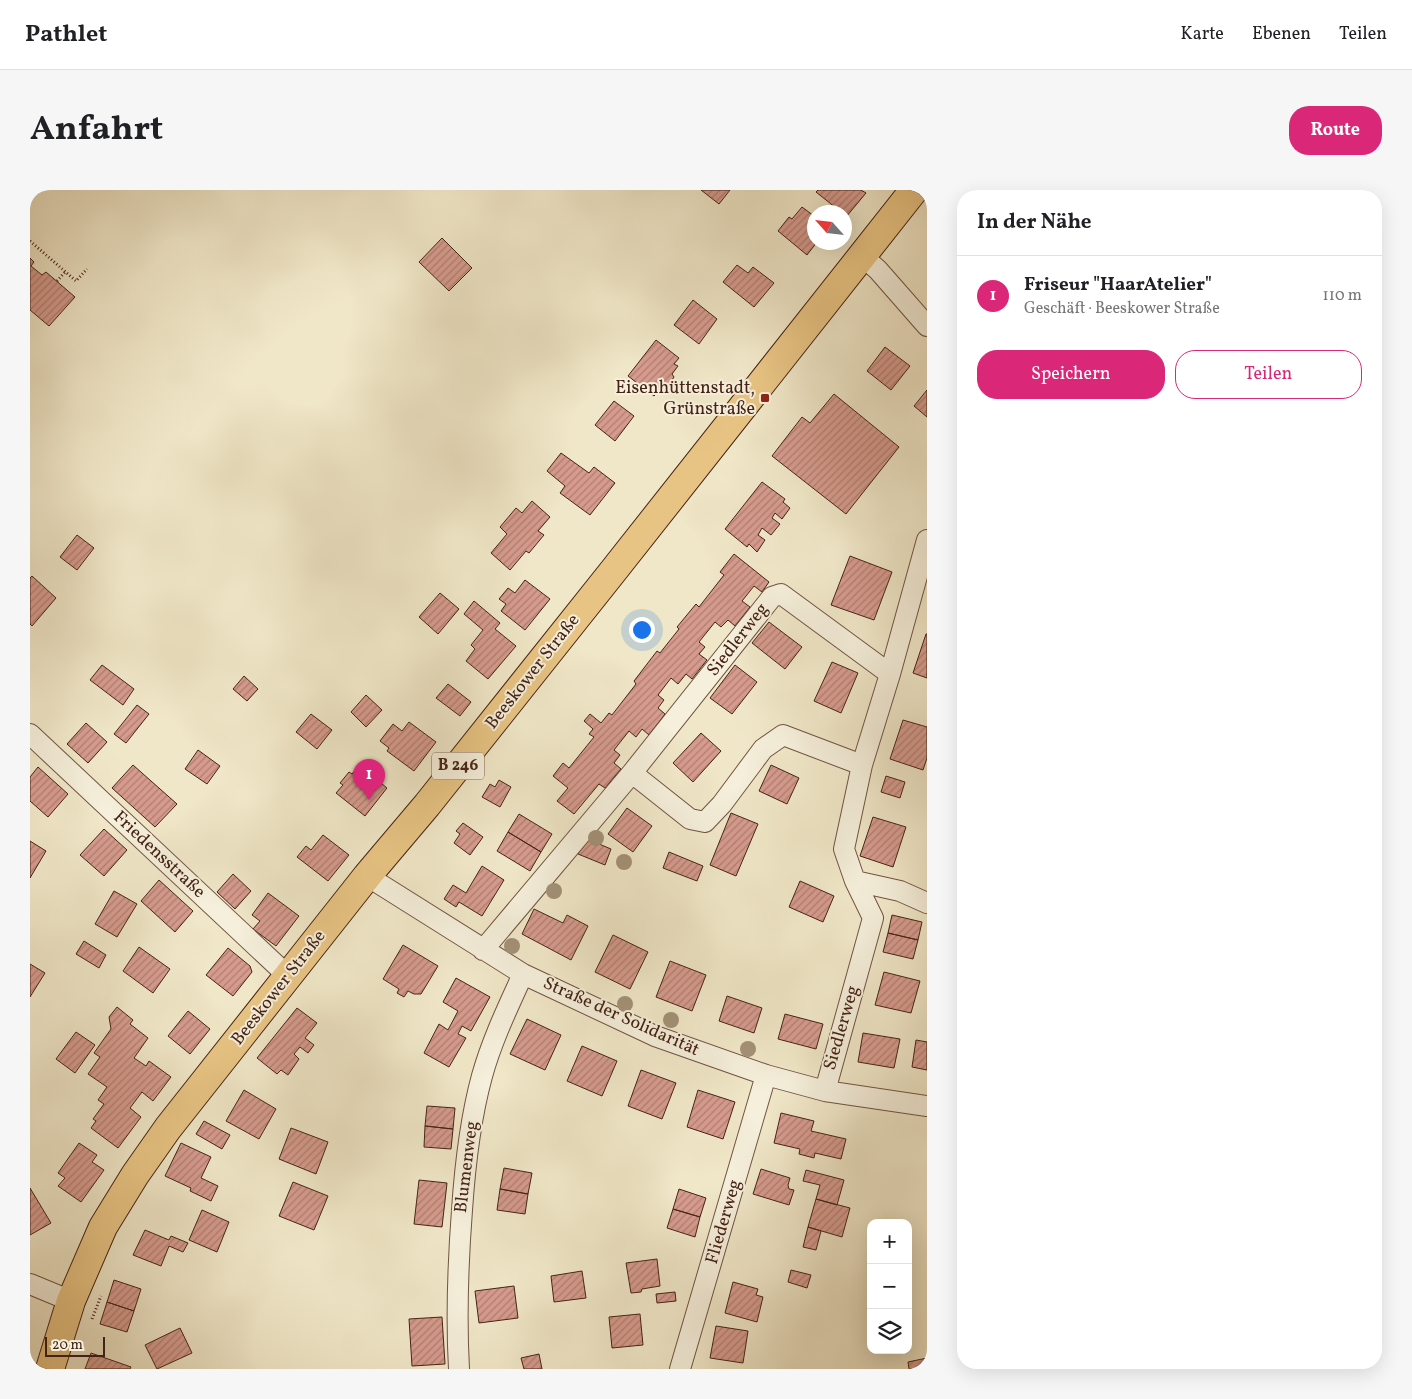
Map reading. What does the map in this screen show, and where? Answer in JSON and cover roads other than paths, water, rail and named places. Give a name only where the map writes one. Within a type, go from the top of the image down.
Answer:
[{"type":"main road","name":"Beeskower Straße","points":[[50,1369],[71,1301],[103,1227],[135,1175],[168,1128],[367,876],[427,805],[914,190]]},
{"type":"street","points":[[861,255],[878,270],[927,326]]},
{"type":"street","name":"Siedlerweg","points":[[825,1091],[873,918],[855,880],[844,849],[862,765],[890,674],[927,540]]},
{"type":"street","name":"Siedlerweg","points":[[483,950],[632,773],[772,597],[781,594],[890,674]]},
{"type":"street","name":"Friedensstraße","points":[[30,734],[288,976]]},
{"type":"street","points":[[632,773],[690,820],[705,822],[722,804],[763,749],[783,735],[862,765]]},
{"type":"street","name":"Straße der Solidarität","points":[[367,876],[523,974],[655,1036],[766,1075],[825,1091],[927,1106]]},
{"type":"street","points":[[855,880],[900,891],[927,903]]},
{"type":"street","name":"Blumenweg","points":[[460,1369],[458,1346],[458,1254],[465,1166],[472,1120],[485,1066],[500,1023],[523,974]]},
{"type":"street","name":"Fliederweg","points":[[680,1369],[766,1075]]},
{"type":"street","points":[[30,1284],[71,1301]]},
{"type":"place","name":"Eisenhüttenstadt, Grünstraße","points":[[765,398]]},
{"type":"place","name":"Friseur \"HaarAtelier\"","points":[[369,800]]}]
